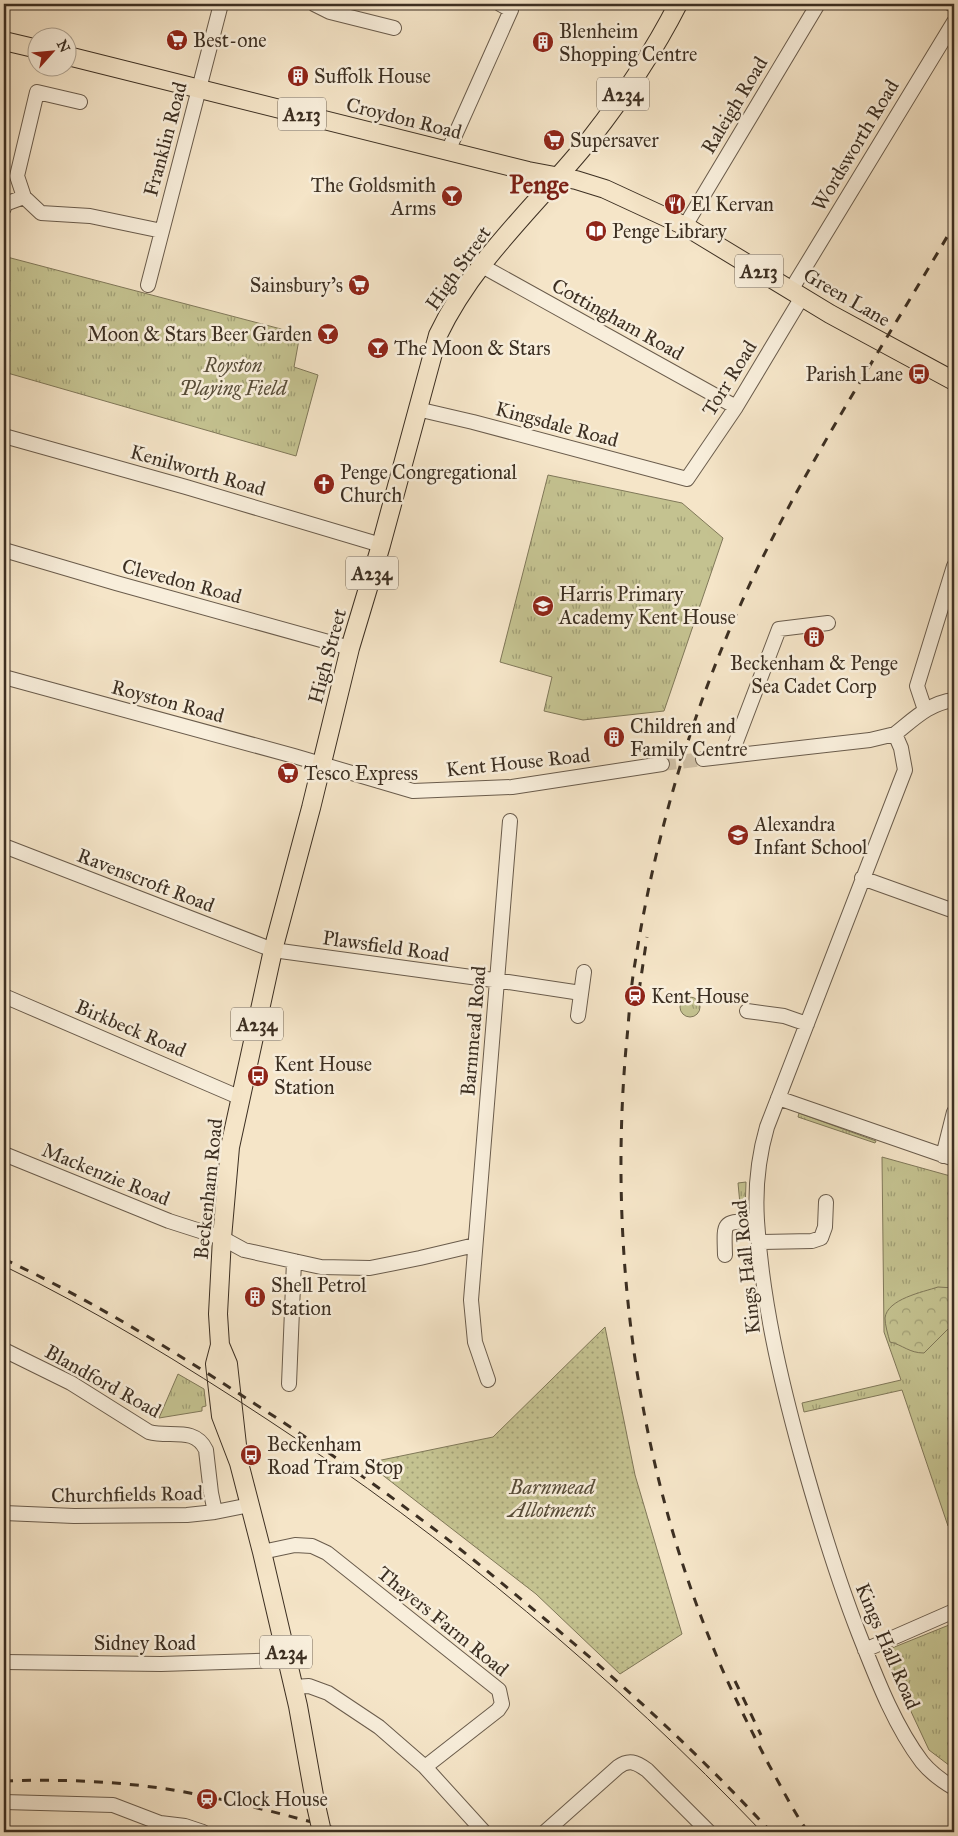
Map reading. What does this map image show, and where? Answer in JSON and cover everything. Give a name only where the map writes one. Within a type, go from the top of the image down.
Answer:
[{"type":"main road","name":"High Street","points":[[274,950],[350,648],[438,335],[450,311],[482,266],[520,219],[591,138],[634,79],[678,4]]},
{"type":"main road","points":[[4,41],[28,47]]},
{"type":"main road","name":"Croydon Road","points":[[78,59],[557,177]]},
{"type":"main road","name":"Green Lane","points":[[557,177],[576,180],[604,189],[685,226],[796,293],[954,381]]},
{"type":"main road","name":"Beckenham Road","points":[[274,950],[230,1147],[218,1308],[220,1345],[215,1364],[221,1416],[239,1463],[262,1552],[294,1687],[322,1832]]},
{"type":"street","name":"Franklin Road","points":[[148,285],[221,4]]},
{"type":"street","points":[[314,4],[330,12],[394,28]]},
{"type":"street","points":[[448,151],[512,10],[500,4]]},
{"type":"street","name":"Raleigh Road","points":[[685,226],[818,4]]},
{"type":"street","name":"Wordsworth Road","points":[[796,293],[954,22]]},
{"type":"street","points":[[80,102],[37,92],[17,176],[24,197],[41,213],[90,216],[162,231]]},
{"type":"street","points":[[4,208],[5,204],[24,197]]},
{"type":"street","name":"Cottingham Road","points":[[482,266],[736,407]]},
{"type":"street","name":"Torr Road","points":[[687,479],[736,407],[796,293]]},
{"type":"street","name":"Kingsdale Road","points":[[417,409],[687,479]]},
{"type":"street","name":"Kenilworth Road","points":[[4,436],[186,487],[380,545]]},
{"type":"street","name":"Clevedon Road","points":[[4,550],[350,648]]},
{"type":"street","points":[[924,710],[917,686],[954,566]]},
{"type":"street","points":[[731,755],[779,629],[828,623]]},
{"type":"street","name":"Royston Road","points":[[4,677],[321,764]]},
{"type":"street","points":[[703,759],[870,740],[895,734],[924,710],[942,702],[954,700]]},
{"type":"street","name":"Kings Hall Road","points":[[895,734],[901,748],[904,770],[761,1147],[757,1220],[775,1346],[788,1410],[825,1540],[865,1650],[906,1738],[923,1763],[941,1780],[954,1788]]},
{"type":"street","name":"Kent House Road","points":[[321,764],[413,791],[512,787],[662,764]]},
{"type":"street","name":"Barnmead Road","points":[[488,1380],[475,1342],[471,1300],[510,821]]},
{"type":"street","name":"Ravenscroft Road","points":[[4,846],[274,950]]},
{"type":"street","points":[[862,878],[954,911]]},
{"type":"street","name":"Plawsfield Road","points":[[274,950],[581,993]]},
{"type":"street","points":[[578,1016],[584,972]]},
{"type":"street","name":"Birkbeck Road","points":[[4,996],[241,1098]]},
{"type":"street","points":[[747,1011],[784,1016],[807,1024]]},
{"type":"street","points":[[778,1098],[949,1158],[954,1112]]},
{"type":"street","name":"Mackenzie Road","points":[[4,1154],[169,1221],[222,1238]]},
{"type":"street","points":[[759,1242],[812,1241],[821,1238],[825,1227],[826,1202]]},
{"type":"street","points":[[725,1255],[724,1230],[727,1225],[733,1222],[757,1220]]},
{"type":"street","points":[[222,1238],[244,1250],[321,1267],[370,1268],[475,1245]]},
{"type":"street","points":[[289,1384],[294,1261]]},
{"type":"street","name":"Blandford Road","points":[[4,1350],[71,1383],[149,1432],[162,1435],[187,1434],[196,1438],[206,1450],[215,1512]]},
{"type":"street","name":"Churchfields Road","points":[[4,1513],[119,1516],[187,1515],[250,1505]]},
{"type":"street","name":"Thayers Farm Road","points":[[262,1552],[295,1546],[312,1546],[327,1553],[499,1690],[502,1704],[498,1710],[425,1768]]},
{"type":"street","points":[[865,1650],[954,1611]]},
{"type":"street","name":"Sidney Road","points":[[4,1662],[161,1664],[287,1660]]},
{"type":"street","points":[[294,1687],[315,1688],[350,1707],[379,1727],[425,1768],[484,1832]]},
{"type":"street","points":[[545,1832],[624,1762],[631,1761],[647,1770],[708,1832]]},
{"type":"street","points":[[4,1802],[113,1805],[160,1828],[185,1826],[202,1832]]},
{"type":"green space","name":"Royston Playing Field","points":[[7,257],[300,334],[294,367],[318,375],[296,456],[4,372],[4,268]]},
{"type":"green space","points":[[548,475],[682,503],[723,538],[664,711],[583,720],[544,711],[552,677],[500,662]]},
{"type":"green space","points":[[686,997],[694,997],[700,1003],[700,1011],[694,1017],[686,1017],[680,1011],[680,1003]]},
{"type":"green space","points":[[799,1113],[876,1141],[875,1143],[798,1117]]},
{"type":"green space","points":[[882,1157],[954,1177],[954,1523],[948,1526],[902,1390],[804,1412],[802,1403],[901,1380],[884,1332]]},
{"type":"green space","points":[[746,1182],[745,1211],[741,1215],[738,1183]]},
{"type":"green space","points":[[938,1287],[954,1288],[954,1323],[924,1353],[914,1352],[890,1342],[885,1318],[887,1311],[907,1297]]},
{"type":"green space","name":"Barnmead Allotments","points":[[605,1327],[635,1475],[682,1634],[620,1674],[536,1594],[367,1463],[493,1437]]},
{"type":"green space","points":[[178,1374],[204,1389],[206,1406],[202,1407],[202,1411],[159,1418]]},
{"type":"green space","points":[[954,1623],[954,1769],[929,1750],[886,1658],[887,1650]]},
{"type":"tunnel","points":[[662,764],[703,759]]},
{"type":"tram line","points":[[4,1266],[105,1319],[204,1378],[335,1465],[400,1512],[464,1561],[588,1664],[647,1718],[762,1832]]},
{"type":"railway","points":[[808,1832],[792,1808],[769,1765],[720,1664],[692,1591],[668,1516],[649,1440],[626,1284],[622,1205],[622,1126],[626,1048],[633,974],[659,843],[681,764],[722,648],[746,593],[800,485],[954,225]]},
{"type":"railway","points":[[639,991],[647,937]]},
{"type":"railway","points":[[4,1259],[100,1309],[194,1365],[317,1445],[434,1529],[483,1567],[605,1670],[690,1749],[771,1832]]},
{"type":"railway","points":[[735,1681],[761,1735]]},
{"type":"railway","points":[[4,1781],[86,1781],[167,1789],[236,1803],[349,1832]]},
{"type":"place","name":"Best-one","points":[[177,40]]},
{"type":"place","name":"Blenheim Shopping Centre","points":[[543,42]]},
{"type":"place","name":"Suffolk House","points":[[298,76]]},
{"type":"place","name":"Supersaver","points":[[554,140]]},
{"type":"place","name":"The Goldsmith Arms","points":[[452,196]]},
{"type":"place","name":"El Kervan","points":[[675,204]]},
{"type":"place","name":"Penge Library","points":[[596,231]]},
{"type":"place","name":"Sainsbury's","points":[[359,285]]},
{"type":"place","name":"Moon & Stars Beer Garden","points":[[328,334]]},
{"type":"place","name":"The Moon & Stars","points":[[378,348]]},
{"type":"place","name":"Parish Lane","points":[[919,374]]},
{"type":"place","name":"Penge Congregational Church","points":[[324,484]]},
{"type":"place","name":"Harris Primary Academy Kent House","points":[[543,606]]},
{"type":"place","name":"Beckenham & Penge Sea Cadet Corp","points":[[814,637]]},
{"type":"place","name":"Children and Family Centre","points":[[614,737]]},
{"type":"place","name":"Tesco Express","points":[[288,773]]},
{"type":"place","name":"Alexandra Infant School","points":[[738,835]]},
{"type":"place","name":"Kent House","points":[[635,996]]},
{"type":"place","name":"Kent House Station","points":[[258,1076]]},
{"type":"place","name":"Shell Petrol Station","points":[[255,1297]]},
{"type":"place","name":"Beckenham Road Tram Stop","points":[[251,1455]]},
{"type":"place","name":"Clock House","points":[[207,1799]]},
{"type":"district","name":"Penge","points":[[539,184]]}]
